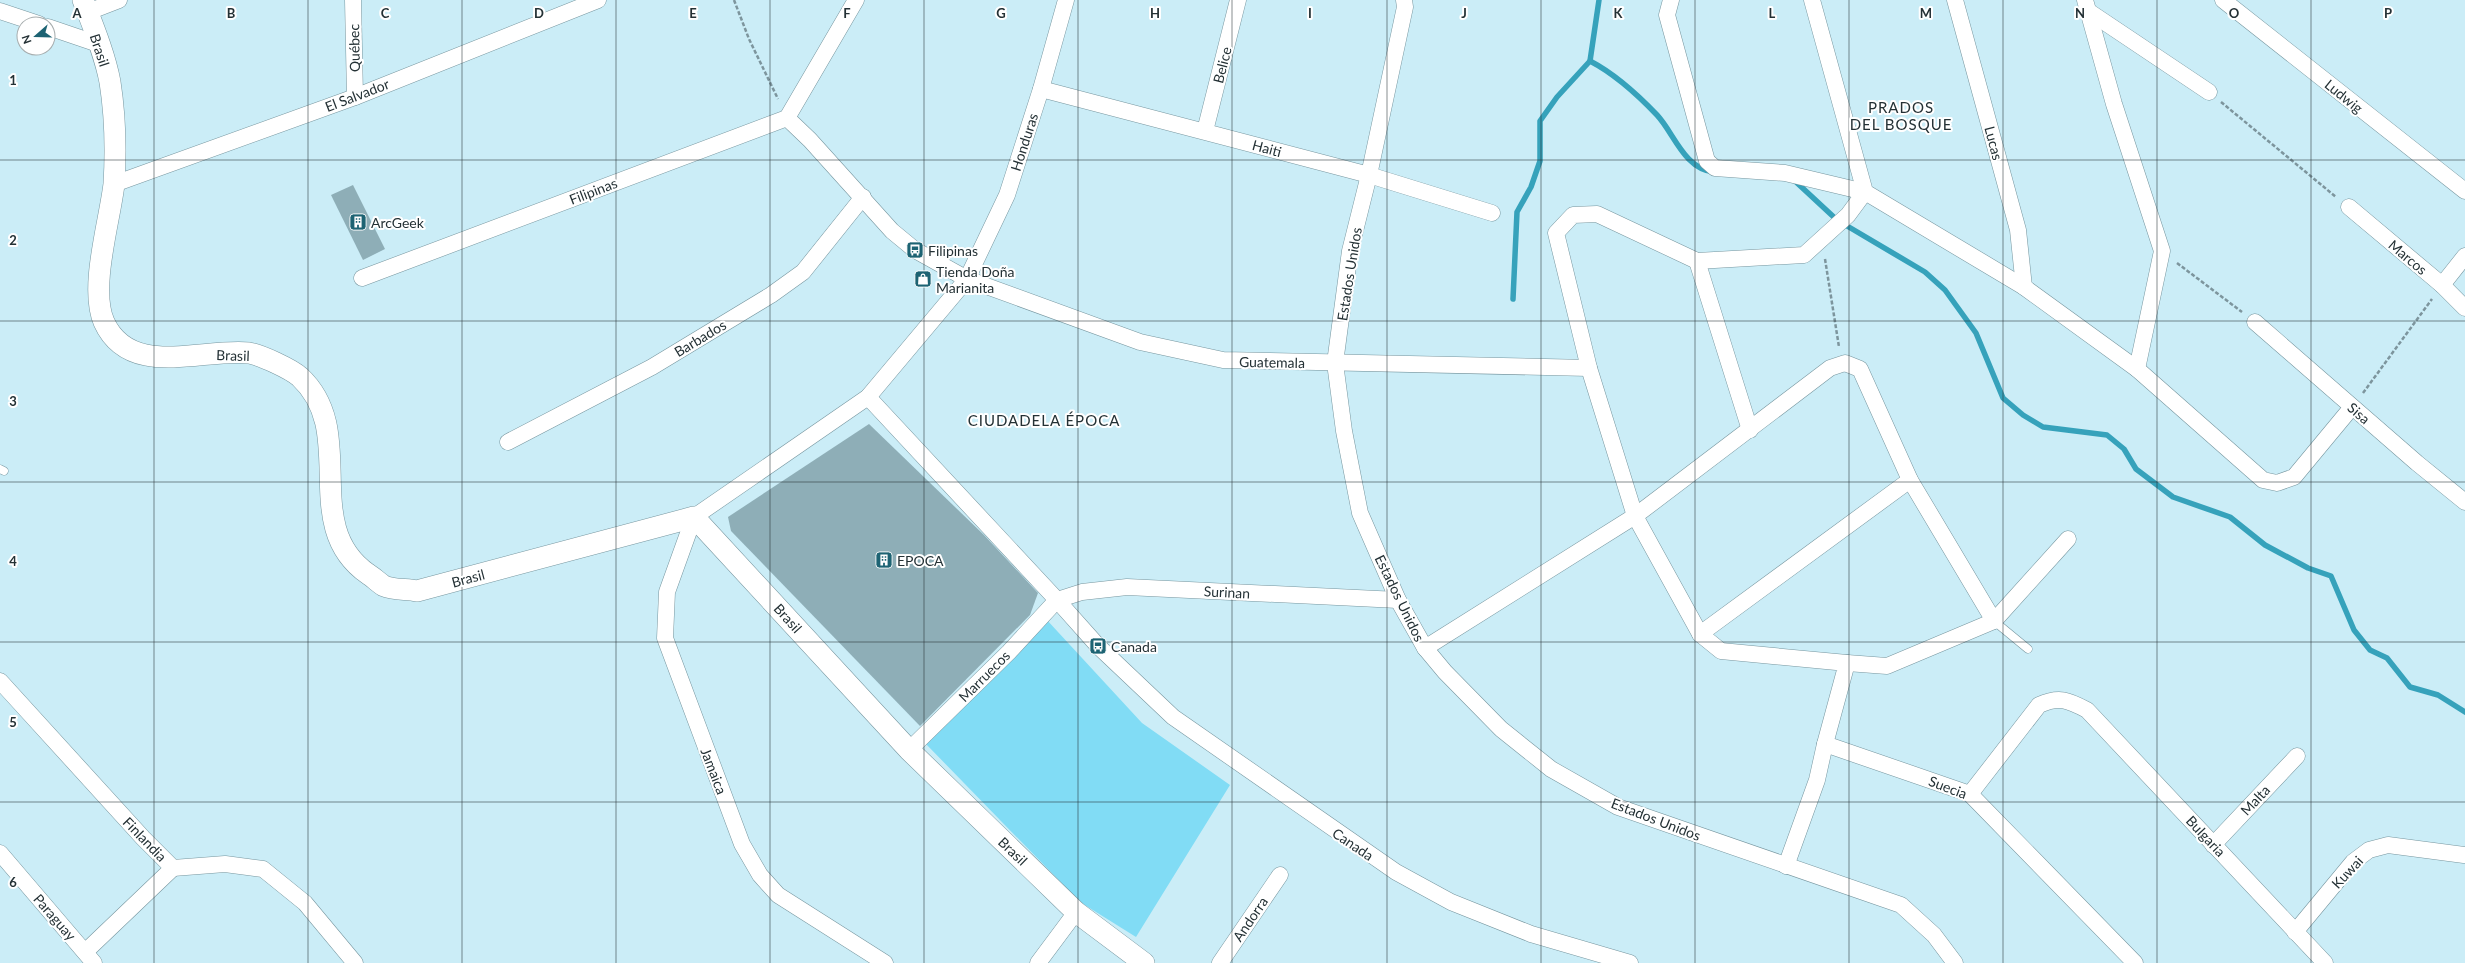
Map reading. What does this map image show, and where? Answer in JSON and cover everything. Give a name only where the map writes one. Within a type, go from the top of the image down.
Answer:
[{"type":"street","points":[[85,6],[119,0]]},
{"type":"street","name":"Québec","points":[[353,0],[354,97]]},
{"type":"street","name":"El Salvador","points":[[114,184],[354,97],[598,0]]},
{"type":"street","points":[[787,118],[856,0]]},
{"type":"street","name":"Honduras","points":[[694,517],[868,397],[968,279],[1006,195],[1041,89],[1066,0]]},
{"type":"street","name":"Belice","points":[[1205,131],[1238,0]]},
{"type":"street","name":"Estados Unidos","points":[[1404,0],[1405,7],[1369,175],[1350,251],[1335,363],[1344,431],[1360,513],[1398,600],[1425,648],[1502,729],[1552,770],[1618,807],[1901,905],[1934,935],[1955,963]]},
{"type":"street","points":[[1671,0],[1667,15],[1707,161],[1715,168],[1785,174],[1865,192],[2024,287],[2137,368],[2263,480],[2277,483],[2294,477],[2352,407]]},
{"type":"street","points":[[1812,0],[1865,192]]},
{"type":"street","name":"Lucas","points":[[1955,0],[2018,230],[2024,287]]},
{"type":"street","name":"Ludwig","points":[[2223,0],[2465,191]]},
{"type":"street","points":[[2086,5],[2114,104],[2162,251],[2137,368]]},
{"type":"street","points":[[2086,5],[2209,92]]},
{"type":"street","name":"Brasil","points":[[85,6],[110,80],[114,123],[114,184],[101,255],[100,296],[103,321],[118,343],[139,355],[162,358],[217,353],[250,353],[278,364],[300,376],[316,396],[327,424],[332,523],[342,546],[357,566],[385,586],[417,591],[694,517],[909,750],[1076,912],[1144,963]]},
{"type":"street","points":[[0,11],[16,16]]},
{"type":"street","points":[[56,30],[98,44]]},
{"type":"street","name":"Haiti","points":[[1041,89],[1369,175],[1492,213]]},
{"type":"street","name":"Guatemala","points":[[787,118],[892,231],[915,250],[968,279],[1140,342],[1224,360],[1589,368]]},
{"type":"street","name":"Filipinas","points":[[362,278],[787,118]]},
{"type":"street","points":[[1865,192],[1848,215],[1822,241],[1804,255],[1697,261],[1597,214],[1573,216],[1556,233],[1589,368],[1635,516],[1700,634],[1721,651],[1887,666],[1994,622],[2068,539]]},
{"type":"street","name":"Barbados","points":[[508,442],[652,367],[771,295],[803,272],[862,197]]},
{"type":"street","name":"Marcos","points":[[2349,207],[2442,285],[2465,308]]},
{"type":"street","points":[[2442,285],[2465,256]]},
{"type":"street","points":[[1697,261],[1750,430]]},
{"type":"street","name":"Sisa","points":[[2255,322],[2352,407],[2465,502]]},
{"type":"street","points":[[1425,648],[1635,516],[1830,368],[1845,363],[1860,369],[1910,480],[1994,622]]},
{"type":"street","name":"Canada","points":[[868,397],[1098,646],[1173,717],[1396,872],[1451,902],[1531,934],[1630,963]]},
{"type":"street","points":[[1700,634],[1910,480]]},
{"type":"street","name":"Jamaica","points":[[694,517],[667,592],[665,638],[742,844],[760,874],[778,895],[885,963]]},
{"type":"street","name":"Surinan","points":[[1057,600],[1082,592],[1127,587],[1398,600]]},
{"type":"street","name":"Marruecos","points":[[909,750],[1009,652],[1057,600]]},
{"type":"street","points":[[1786,866],[1818,780],[1825,744],[1847,663]]},
{"type":"street","name":"Finlandia","points":[[0,681],[143,838],[173,868],[225,864],[263,868],[305,903],[355,963]]},
{"type":"street","name":"Bulgaria","points":[[1970,794],[2039,705],[2052,699],[2068,700],[2087,710],[2325,963]]},
{"type":"street","name":"Suecia","points":[[1825,744],[1970,794],[2135,963]]},
{"type":"street","name":"Malta","points":[[2213,844],[2297,756]]},
{"type":"street","name":"Kuwai","points":[[2295,932],[2353,862],[2369,850],[2388,844],[2464,855]]},
{"type":"street","name":"Paraguay","points":[[0,853],[90,958]]},
{"type":"street","points":[[90,958],[173,868]]},
{"type":"street","name":"Andorra","points":[[1220,963],[1280,875]]},
{"type":"street","points":[[1038,963],[1076,912]]},
{"type":"lane","points":[[1994,622],[2028,649]]},
{"type":"path","points":[[734,0],[749,39],[787,118]]},
{"type":"path","points":[[2209,92],[2349,207]]},
{"type":"path","points":[[1822,241],[1839,345],[1845,363]]},
{"type":"path","points":[[2162,251],[2255,322]]},
{"type":"path","points":[[2352,407],[2442,285]]},
{"type":"shaded area","points":[[1046,619],[1142,723],[1230,785],[1136,937],[1080,902],[925,743]]},
{"type":"building","name":"ArcGeek","points":[[353,185],[385,249],[363,260],[331,195]]},
{"type":"building","name":"EPOCA","points":[[869,424],[984,535],[1038,593],[1030,615],[920,726],[731,531],[728,517]]},
{"type":"waterway","points":[[1599,0],[1590,61],[1617,78],[1634,92],[1663,122],[1687,157],[1695,164],[1714,172]]},
{"type":"waterway","points":[[1513,299],[1517,212],[1531,187],[1540,161],[1540,121],[1557,97],[1590,61]]},
{"type":"waterway","points":[[1795,181],[1837,220],[1925,272],[1945,290],[1976,333],[2003,398],[2023,415],[2043,427],[2107,435],[2124,449],[2136,469],[2173,497],[2230,517],[2265,545],[2308,568],[2331,576],[2354,630],[2370,650],[2387,658],[2410,687],[2438,695],[2465,712]]},
{"type":"place","name":"ArcGeek","points":[[358,222]]},
{"type":"place","name":"Filipinas","points":[[915,250]]},
{"type":"place","name":"Tienda Doña Marianita","points":[[923,279]]},
{"type":"place","name":"EPOCA","points":[[884,560]]},
{"type":"place","name":"Canada","points":[[1098,646]]},
{"type":"district","name":"PRADOS DEL BOSQUE","points":[[1901,116]]},
{"type":"district","name":"CIUDADELA ÉPOCA","points":[[1044,420]]}]
